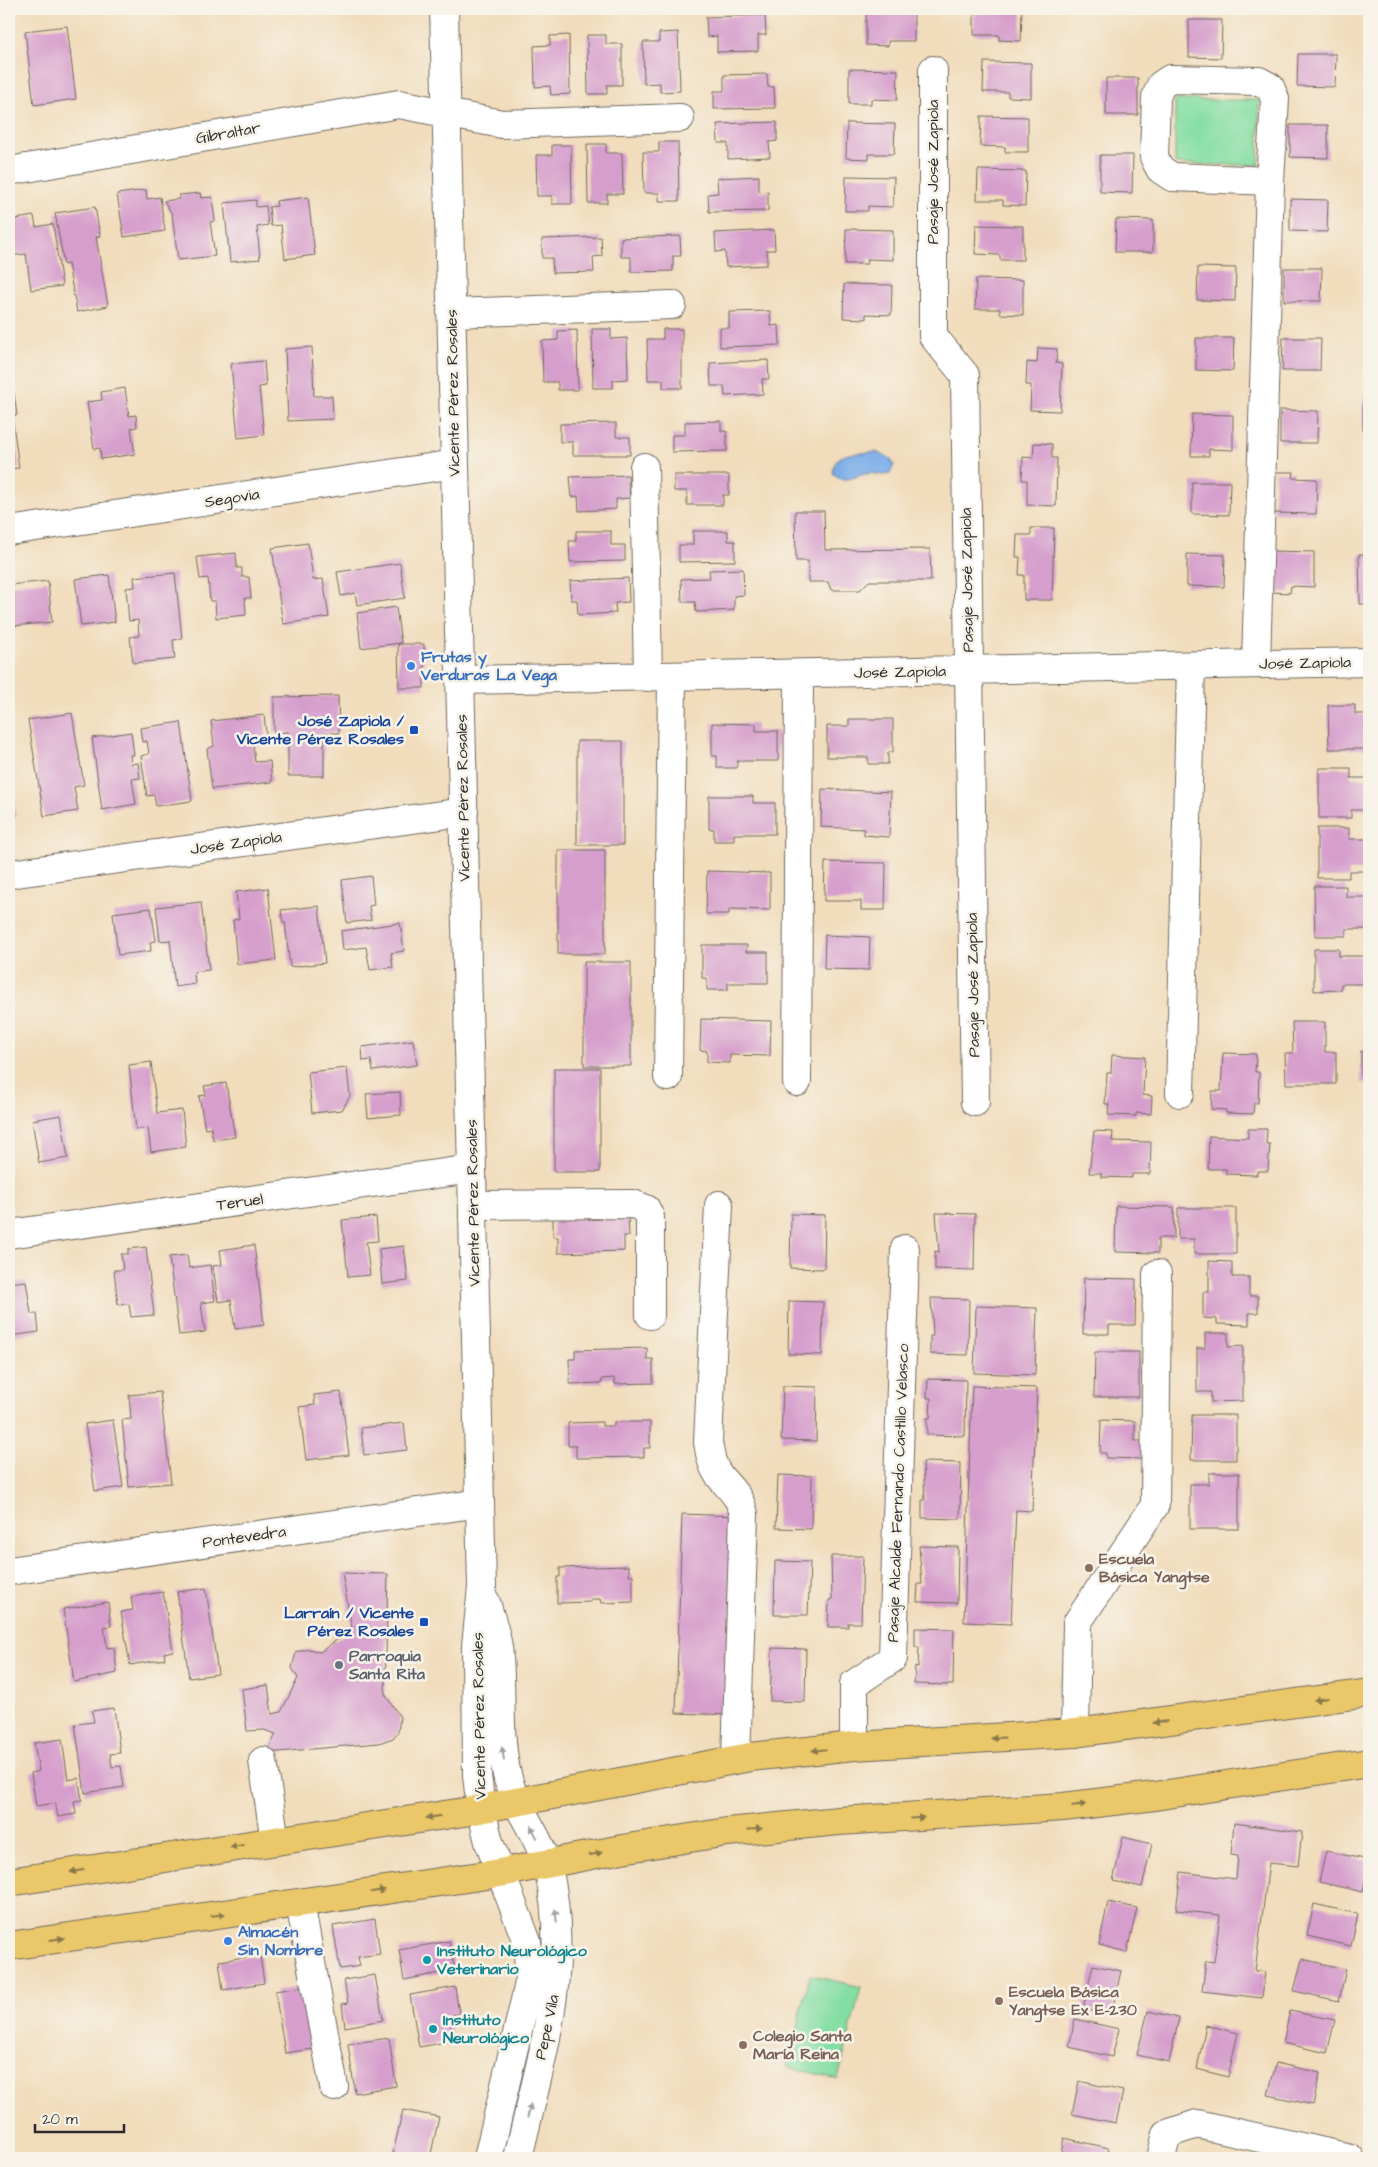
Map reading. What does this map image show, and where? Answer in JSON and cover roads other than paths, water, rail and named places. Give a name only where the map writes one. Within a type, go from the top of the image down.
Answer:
[{"type":"main road","points":[[9,1882],[481,1809],[736,1759],[854,1746],[1075,1733],[1369,1693]]},
{"type":"main road","points":[[9,1946],[500,1873],[547,1865],[622,1848],[727,1832],[839,1821],[1063,1807],[1155,1796],[1369,1763]]},
{"type":"street","name":"Vicente Pérez Rosales","points":[[444,9],[482,1586],[476,1646],[477,1775],[481,1809],[488,1842],[500,1873]]},
{"type":"street","name":"Pasaje José Zapiola","points":[[933,70],[933,336],[965,376],[975,1102]]},
{"type":"street","points":[[1256,664],[1270,181],[1275,99],[1270,87],[1259,81],[1170,79],[1161,85],[1156,97],[1154,156],[1160,169],[1172,177],[1270,181]]},
{"type":"street","name":"Gibraltar","points":[[9,171],[399,104],[502,124],[680,118]]},
{"type":"street","points":[[451,312],[672,305]]},
{"type":"street","name":"Segovia","points":[[9,532],[455,464]]},
{"type":"street","points":[[644,467],[660,676],[668,1077]]},
{"type":"street","name":"José Zapiola","points":[[460,680],[1369,662]]},
{"type":"street","points":[[1180,1093],[1191,666]]},
{"type":"street","points":[[798,1082],[799,674]]},
{"type":"street","name":"José Zapiola","points":[[9,874],[464,812]]},
{"type":"street","name":"Teruel","points":[[9,1234],[472,1169]]},
{"type":"street","points":[[473,1205],[634,1204],[646,1209],[650,1217],[650,1315]]},
{"type":"street","points":[[719,1205],[708,1442],[712,1461],[720,1478],[734,1490],[742,1503],[744,1514],[736,1759]]},
{"type":"street","name":"Pasaje Alcalde Fernando Castillo Velasco","points":[[854,1746],[854,1684],[893,1658],[905,1249]]},
{"type":"street","points":[[1075,1733],[1077,1623],[1155,1505],[1158,1274]]},
{"type":"street","name":"Pontevedra","points":[[9,1571],[480,1503]]},
{"type":"street","name":"Vicente Pérez Rosales","points":[[482,1586],[498,1646],[501,1735],[507,1775],[515,1802],[536,1834],[547,1865]]},
{"type":"street","points":[[263,1761],[275,1841]]},
{"type":"street","name":"Pepe Vila","points":[[518,2158],[555,1996],[558,1931],[547,1865]]},
{"type":"street","name":"Pepe Vila","points":[[488,2158],[530,1979],[527,1942],[509,1890],[500,1873]]},
{"type":"street","points":[[300,1902],[334,2087]]},
{"type":"street","points":[[1161,2158],[1168,2134],[1197,2124],[1350,2158]]},
{"type":"water","points":[[876,452],[891,459],[894,465],[890,474],[869,474],[845,479],[837,477],[833,473],[834,465],[842,456]]},
{"type":"place","name":"Frutas y Verduras La Vega","points":[[411,666]]},
{"type":"place","name":"José Zapiola / Vicente Pérez Rosales","points":[[414,730]]},
{"type":"place","name":"Escuela Básica Yangtse","points":[[1089,1568]]},
{"type":"place","name":"Larraín / Vicente Pérez Rosales","points":[[424,1622]]},
{"type":"place","name":"Parroquia Santa Rita","points":[[339,1665]]},
{"type":"place","name":"Almacén Sin Nombre","points":[[228,1941]]},
{"type":"place","name":"Instituto Neurológico Veterinario","points":[[427,1960]]},
{"type":"place","name":"Escuela Básica Yangtse Ex E-230","points":[[999,2001]]},
{"type":"place","name":"Instituto Neurológico","points":[[433,2029]]},
{"type":"place","name":"Colegio Santa María Reina","points":[[743,2045]]}]
